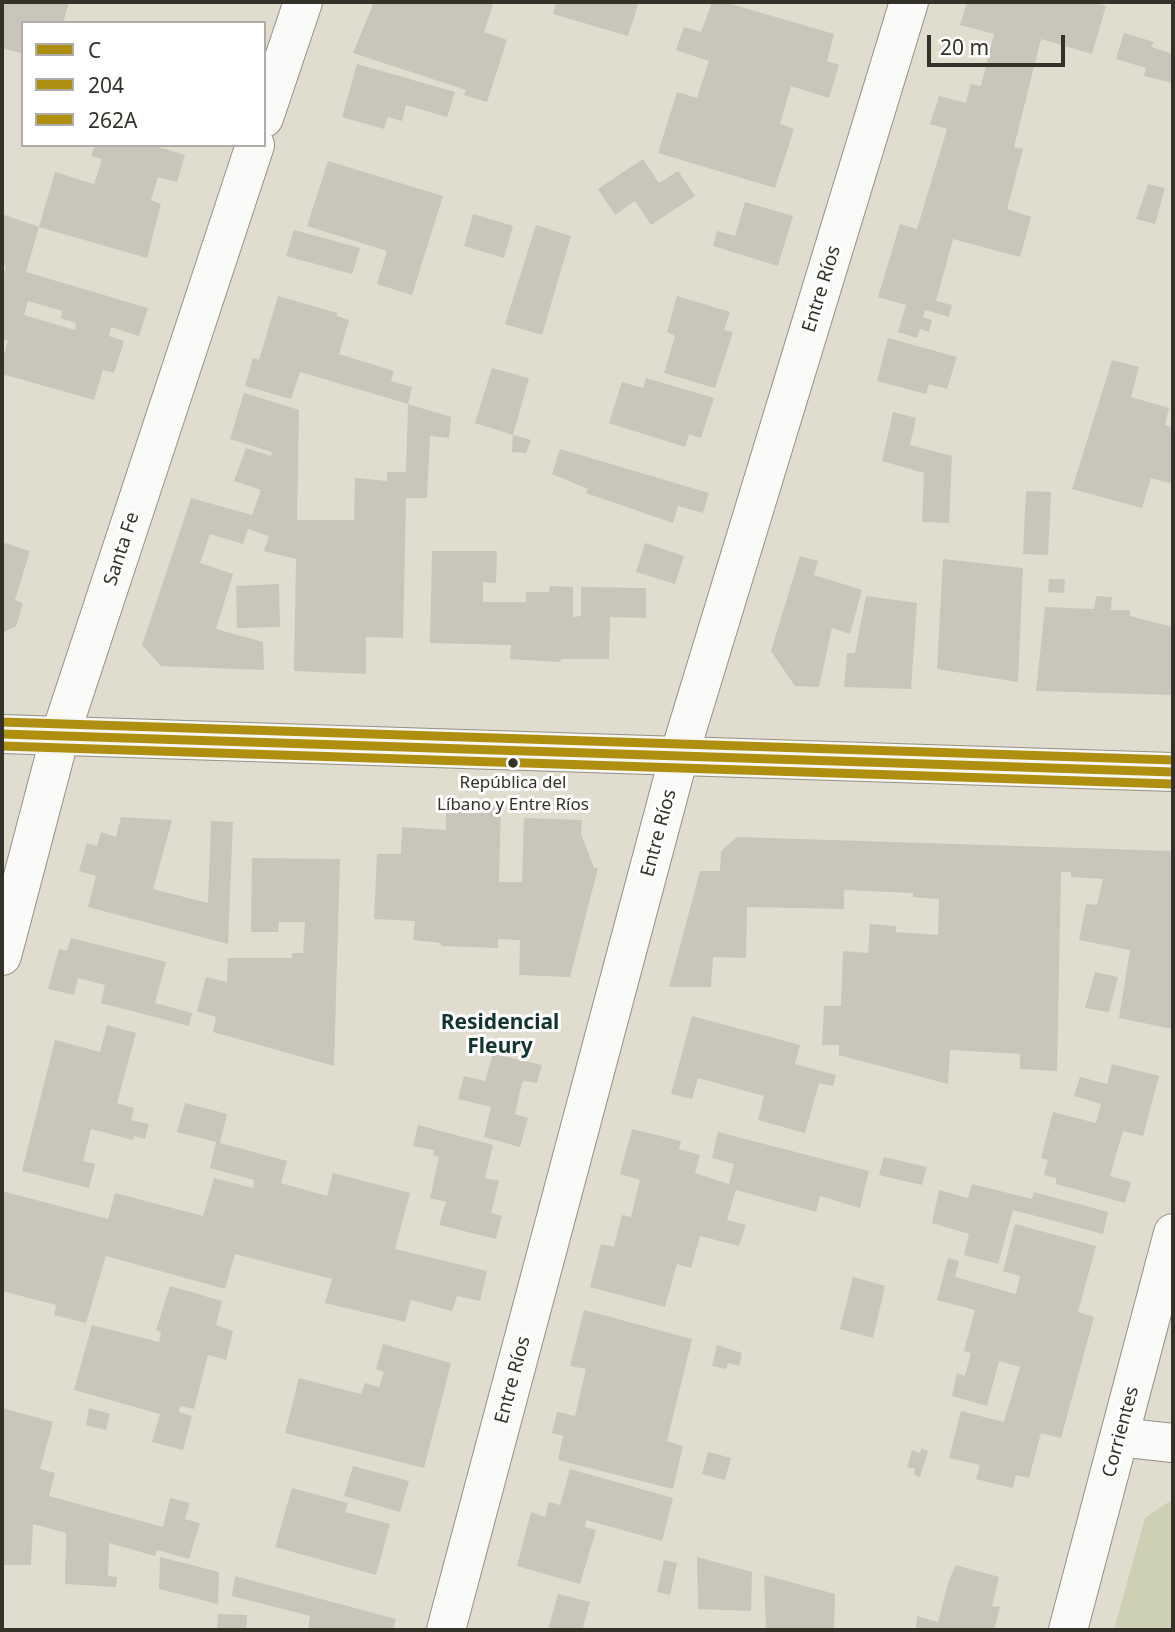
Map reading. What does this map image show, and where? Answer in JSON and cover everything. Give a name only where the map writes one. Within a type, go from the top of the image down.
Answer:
[{"type":"main road","points":[[2,734],[1173,772]]},
{"type":"street","points":[[266,112],[303,2]]},
{"type":"street","name":"Entre Ríos","points":[[446,1630],[680,757],[909,2]]},
{"type":"street","name":"Santa Fe","points":[[2,956],[60,736],[254,147]]},
{"type":"street","name":"Corrientes","points":[[1068,1630],[1173,1233]]},
{"type":"street","points":[[1119,1437],[1173,1443]]},
{"type":"green space","points":[[1173,1499],[1173,1630],[1114,1630],[1145,1518]]},
{"type":"building","points":[[2,2],[69,2],[64,21],[21,21],[21,53],[2,48]]},
{"type":"building","points":[[374,2],[494,2],[484,32],[507,40],[487,102],[464,95],[466,90],[353,53]]},
{"type":"building","points":[[556,2],[639,2],[628,36],[553,14]]},
{"type":"building","points":[[712,2],[724,2],[834,34],[827,61],[839,65],[829,98],[791,86],[780,124],[794,129],[775,188],[658,153],[677,92],[697,98],[709,61],[676,50],[684,27],[701,32]]},
{"type":"building","points":[[967,2],[1093,2],[1106,6],[1092,54],[1041,39],[1014,147],[1023,149],[1007,209],[1031,217],[1020,257],[953,239],[936,301],[952,305],[949,317],[925,310],[923,317],[932,320],[929,332],[920,329],[917,338],[898,332],[906,305],[878,297],[900,224],[917,229],[947,129],[930,124],[939,96],[966,103],[971,84],[981,86],[994,34],[960,25]]},
{"type":"building","points":[[1124,33],[1154,42],[1151,47],[1173,54],[1173,83],[1144,76],[1146,68],[1116,59]]},
{"type":"building","points":[[357,64],[455,92],[447,117],[406,105],[402,121],[388,117],[384,129],[342,117]]},
{"type":"building","points":[[94,147],[159,147],[185,155],[177,182],[158,177],[151,200],[161,204],[147,258],[39,227],[55,172],[94,184],[102,159],[91,156]]},
{"type":"building","points":[[643,159],[659,183],[678,171],[695,196],[651,225],[635,201],[615,215],[598,189]]},
{"type":"building","points":[[328,161],[443,196],[412,295],[377,284],[387,251],[307,226]]},
{"type":"building","points":[[1148,184],[1165,188],[1155,224],[1136,219]]},
{"type":"building","points":[[745,202],[793,216],[778,266],[713,246],[717,231],[735,236]]},
{"type":"building","points":[[2,214],[39,227],[26,272],[148,308],[139,336],[111,327],[109,336],[124,341],[114,373],[103,370],[94,400],[2,374],[2,351],[5,352],[8,341],[2,339],[2,279],[6,266],[2,265]],"holes":[[[28,301],[63,311],[60,318],[76,323],[75,330],[24,315]]]},
{"type":"building","points":[[473,214],[513,226],[504,258],[464,246]]},
{"type":"building","points":[[536,225],[571,236],[542,335],[505,324]]},
{"type":"building","points":[[294,230],[360,248],[352,274],[286,256]]},
{"type":"building","points":[[278,296],[337,313],[337,316],[349,320],[339,354],[394,371],[391,381],[412,387],[408,404],[300,372],[291,399],[245,386],[253,358],[259,360]]},
{"type":"building","points":[[677,296],[730,312],[724,330],[733,332],[715,388],[664,373],[675,336],[667,332]]},
{"type":"building","points":[[888,338],[957,357],[947,389],[929,384],[926,394],[877,381]]},
{"type":"building","points":[[1112,360],[1139,367],[1131,397],[1169,408],[1165,425],[1173,428],[1173,484],[1151,478],[1142,508],[1072,489]]},
{"type":"building","points":[[492,368],[529,378],[513,435],[475,423]]},
{"type":"building","points":[[646,378],[714,398],[701,438],[689,434],[685,447],[609,423],[622,382],[643,388]]},
{"type":"building","points":[[244,393],[299,410],[297,520],[354,520],[355,478],[387,481],[387,472],[406,472],[408,404],[451,417],[449,438],[430,436],[427,498],[406,498],[403,638],[366,637],[366,674],[294,671],[296,559],[264,551],[269,536],[248,529],[243,544],[210,534],[200,563],[233,574],[216,629],[263,642],[264,670],[161,666],[142,645],[191,498],[252,515],[261,490],[234,481],[246,448],[271,456],[272,452],[230,439]]},
{"type":"building","points":[[893,412],[916,418],[910,445],[952,456],[949,523],[922,522],[924,473],[882,461]]},
{"type":"building","points":[[513,435],[531,440],[526,453],[512,452]]},
{"type":"building","points":[[560,449],[709,493],[703,513],[678,506],[673,523],[586,493],[588,489],[552,474]]},
{"type":"building","points":[[1026,491],[1051,492],[1048,555],[1023,554]]},
{"type":"building","points":[[2,542],[30,551],[15,600],[23,603],[16,626],[2,633]]},
{"type":"building","points":[[645,543],[684,556],[675,584],[636,572]]},
{"type":"building","points":[[432,551],[497,551],[496,583],[483,582],[483,602],[526,602],[526,592],[549,592],[550,586],[573,587],[573,617],[581,616],[581,587],[646,588],[646,618],[610,617],[609,659],[561,659],[560,662],[510,659],[511,645],[430,643]]},
{"type":"building","points":[[800,556],[818,561],[814,575],[862,590],[850,634],[832,628],[819,687],[795,686],[771,651]]},
{"type":"building","points":[[943,559],[1023,568],[1018,682],[937,669]]},
{"type":"building","points":[[1049,579],[1065,579],[1064,593],[1048,592]]},
{"type":"building","points":[[279,584],[280,627],[237,628],[236,586]]},
{"type":"building","points":[[866,596],[917,603],[911,689],[844,687],[847,653],[855,653]]},
{"type":"building","points":[[1096,596],[1112,597],[1111,610],[1130,610],[1130,616],[1173,627],[1173,695],[1036,691],[1045,607],[1094,609]]},
{"type":"building","points":[[446,798],[501,801],[499,882],[522,882],[524,818],[582,820],[581,834],[594,868],[598,868],[570,977],[519,975],[520,940],[498,939],[498,948],[441,946],[441,943],[413,940],[415,921],[374,919],[377,854],[401,854],[402,827],[446,830]]},
{"type":"building","points":[[121,817],[172,820],[153,889],[208,903],[211,821],[233,822],[228,944],[88,907],[96,876],[79,871],[87,843],[97,846],[101,832],[116,837]]},
{"type":"building","points":[[737,837],[1173,851],[1172,1029],[1119,1018],[1130,950],[1079,940],[1086,904],[1097,905],[1103,879],[1071,877],[1071,872],[1061,872],[1057,1071],[1020,1069],[1020,1054],[950,1050],[948,1084],[839,1055],[839,1045],[822,1045],[824,1006],[841,1006],[843,951],[868,953],[870,924],[896,926],[896,932],[938,935],[939,899],[913,897],[913,893],[844,890],[844,909],[747,907],[746,958],[713,957],[711,987],[669,987],[700,871],[720,871],[721,851]]},
{"type":"building","points":[[252,858],[340,859],[334,1066],[213,1032],[216,1017],[197,1011],[206,977],[227,982],[228,958],[292,958],[292,953],[303,953],[305,922],[279,922],[278,932],[251,932]]},
{"type":"building","points":[[71,938],[166,962],[155,1003],[192,1013],[189,1026],[101,1003],[105,985],[78,978],[74,995],[48,989],[59,949],[67,951]]},
{"type":"building","points":[[1095,972],[1118,977],[1109,1012],[1085,1008]]},
{"type":"building","points":[[692,1016],[800,1045],[795,1064],[836,1075],[833,1086],[819,1083],[805,1133],[758,1120],[764,1096],[698,1078],[692,1099],[671,1094]]},
{"type":"building","points":[[107,1025],[136,1033],[117,1103],[134,1108],[131,1120],[149,1124],[145,1139],[134,1136],[133,1140],[91,1129],[83,1161],[95,1164],[89,1188],[22,1171],[55,1040],[100,1052]]},
{"type":"building","points":[[493,1054],[542,1065],[537,1083],[523,1081],[520,1091],[515,1114],[528,1118],[520,1147],[484,1137],[491,1107],[458,1099],[464,1076],[485,1081]]},
{"type":"building","points":[[1112,1064],[1159,1076],[1143,1136],[1123,1131],[1110,1176],[1131,1182],[1125,1203],[1056,1184],[1056,1178],[1044,1175],[1048,1160],[1041,1158],[1053,1112],[1096,1123],[1101,1104],[1074,1096],[1080,1077],[1107,1084]]},
{"type":"building","points":[[185,1103],[227,1114],[220,1143],[287,1161],[281,1183],[327,1196],[333,1173],[410,1193],[395,1249],[487,1271],[480,1301],[457,1296],[452,1311],[411,1300],[405,1322],[325,1303],[332,1279],[235,1254],[225,1289],[106,1256],[86,1323],[54,1315],[56,1305],[2,1291],[2,1191],[108,1219],[115,1193],[203,1216],[214,1178],[253,1188],[254,1180],[210,1168],[216,1142],[177,1132]]},
{"type":"building","points":[[418,1125],[493,1145],[485,1178],[499,1181],[491,1213],[502,1216],[496,1239],[439,1225],[446,1202],[430,1198],[439,1157],[433,1155],[434,1150],[413,1146]]},
{"type":"building","points":[[632,1129],[681,1141],[679,1149],[700,1155],[695,1173],[729,1184],[734,1164],[712,1158],[718,1132],[869,1171],[860,1208],[820,1196],[816,1212],[736,1190],[727,1220],[746,1225],[739,1246],[700,1236],[691,1268],[677,1264],[665,1307],[590,1287],[601,1244],[614,1247],[622,1215],[631,1217],[640,1180],[620,1174]]},
{"type":"building","points":[[884,1157],[927,1167],[922,1185],[879,1175]]},
{"type":"building","points":[[972,1184],[1032,1199],[1034,1192],[1108,1212],[1103,1234],[1013,1210],[998,1264],[964,1255],[969,1234],[932,1223],[939,1190],[968,1198]]},
{"type":"building","points":[[1015,1224],[1096,1246],[1078,1312],[1094,1317],[1061,1438],[1041,1433],[1029,1478],[1016,1475],[1013,1488],[976,1479],[980,1465],[949,1458],[961,1411],[1004,1422],[1020,1367],[999,1361],[987,1406],[952,1396],[957,1373],[965,1376],[971,1353],[964,1351],[975,1310],[937,1300],[948,1258],[959,1261],[955,1277],[1016,1294],[1020,1276],[1003,1271]]},
{"type":"building","points":[[853,1277],[885,1286],[873,1338],[840,1329]]},
{"type":"building","points":[[170,1286],[222,1301],[216,1325],[233,1331],[226,1360],[208,1355],[194,1409],[180,1406],[179,1412],[192,1416],[183,1450],[152,1442],[160,1414],[74,1390],[92,1325],[159,1342],[161,1332],[156,1330]]},
{"type":"building","points":[[584,1310],[692,1339],[667,1441],[683,1446],[673,1489],[558,1460],[563,1436],[552,1433],[557,1412],[575,1416],[586,1369],[570,1366]]},
{"type":"building","points":[[383,1344],[451,1363],[424,1468],[285,1433],[299,1378],[361,1394],[365,1383],[379,1387],[384,1372],[376,1369]]},
{"type":"building","points":[[717,1345],[742,1353],[739,1366],[728,1363],[726,1369],[712,1366]]},
{"type":"building","points":[[2,1408],[53,1422],[40,1469],[55,1473],[49,1496],[163,1527],[170,1498],[190,1503],[185,1519],[200,1523],[189,1559],[157,1550],[155,1556],[109,1543],[108,1576],[117,1577],[116,1587],[65,1584],[66,1533],[33,1524],[31,1565],[4,1565]]},
{"type":"building","points":[[89,1408],[110,1414],[106,1430],[86,1425]]},
{"type":"building","points":[[921,1448],[928,1451],[920,1477],[914,1475],[915,1469],[907,1467],[912,1450],[920,1453]]},
{"type":"building","points":[[708,1452],[731,1458],[725,1480],[702,1474]]},
{"type":"building","points":[[353,1466],[409,1481],[400,1512],[344,1496]]},
{"type":"building","points":[[570,1469],[673,1498],[662,1541],[586,1520],[585,1527],[596,1530],[580,1584],[517,1566],[531,1512],[545,1517],[549,1502],[560,1505]]},
{"type":"building","points":[[292,1488],[348,1503],[345,1512],[390,1524],[376,1575],[275,1547]]},
{"type":"building","points":[[160,1557],[219,1572],[218,1604],[159,1589]]},
{"type":"building","points":[[697,1557],[752,1572],[751,1611],[698,1609]]},
{"type":"building","points":[[664,1560],[677,1563],[670,1595],[657,1592]]},
{"type":"building","points":[[956,1565],[999,1577],[992,1606],[1000,1607],[994,1630],[916,1630],[917,1616],[938,1622],[949,1580]]},
{"type":"building","points":[[764,1575],[835,1594],[834,1630],[766,1630]]},
{"type":"building","points":[[235,1576],[396,1619],[393,1630],[308,1630],[310,1616],[232,1596]]},
{"type":"building","points":[[558,1594],[590,1602],[583,1627],[590,1630],[548,1630]]},
{"type":"building","points":[[218,1614],[247,1615],[246,1630],[217,1630]]},
{"type":"transit line","name":"262A","points":[[2,722],[1173,760]]},
{"type":"transit line","name":"C","points":[[2,734],[1173,772]]},
{"type":"transit line","name":"204","points":[[2,746],[1173,784]]},
{"type":"place","name":"República del Líbano y Entre Ríos","points":[[513,763]]},
{"type":"district","name":"Residencial Fleury","points":[[500,1035]]}]
